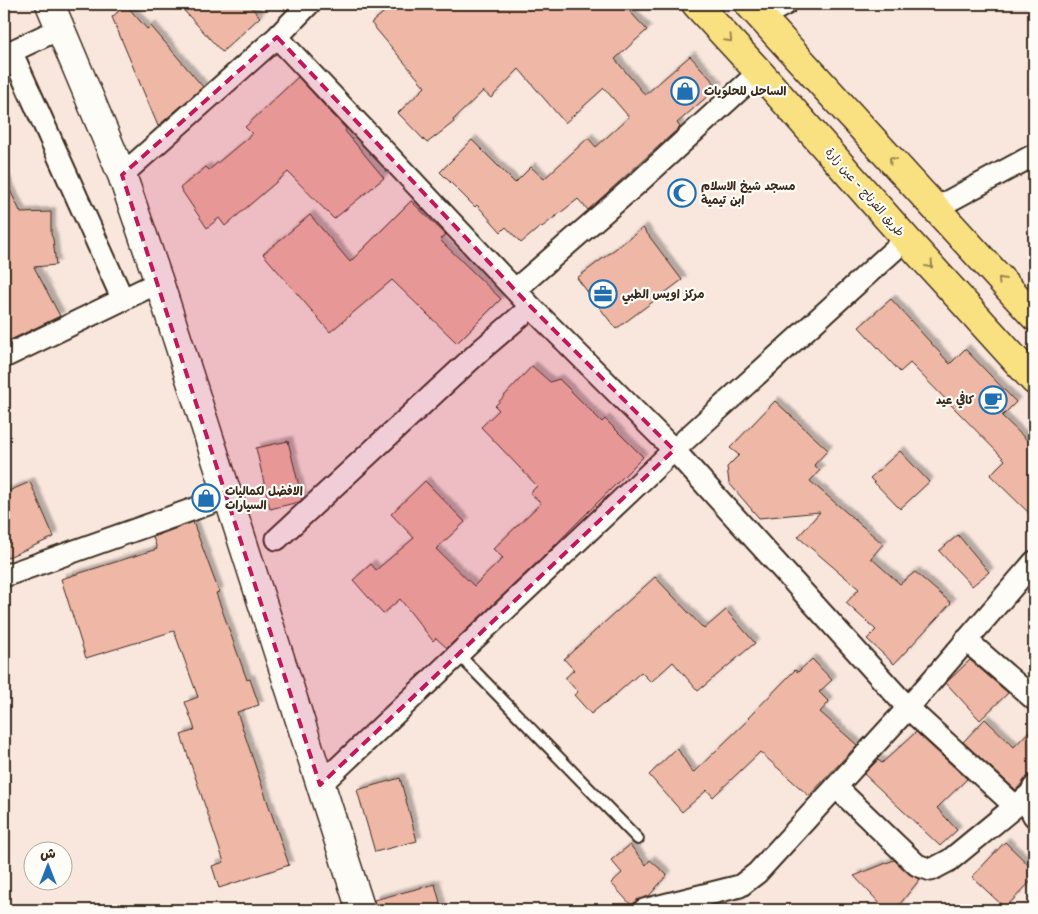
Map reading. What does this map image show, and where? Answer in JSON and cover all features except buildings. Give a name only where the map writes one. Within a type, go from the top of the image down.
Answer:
[{"type":"main road","name":"طريق الفرناج - عين زارة","points":[[696,4],[1034,380]]},
{"type":"main road","points":[[755,11],[1034,316]]},
{"type":"street","points":[[122,175],[276,37],[309,4]]},
{"type":"street","points":[[755,11],[786,4]]},
{"type":"street","points":[[123,300],[7,53],[56,16],[122,175],[159,282],[361,910]]},
{"type":"street","points":[[276,37],[531,307],[674,450],[908,708],[1026,796],[1028,806],[1034,816]]},
{"type":"street","points":[[516,289],[759,72]]},
{"type":"street","points":[[936,208],[1034,155]]},
{"type":"street","points":[[320,785],[674,450],[906,239]]},
{"type":"street","points":[[4,356],[159,282]]},
{"type":"street","points":[[277,539],[481,350],[531,307]]},
{"type":"street","points":[[4,576],[228,497]]},
{"type":"street","points":[[644,910],[740,886],[757,873],[908,708],[966,640],[1032,568]]},
{"type":"street","points":[[966,640],[1034,699]]},
{"type":"street","points":[[836,787],[917,864],[930,870],[950,860],[1026,796]]},
{"type":"lane","points":[[459,655],[638,839]]},
{"type":"highlighted area","points":[[277,37],[531,307],[674,450],[320,785],[122,175]]},
{"type":"place","name":"الساحل للحلويات","points":[[685,91]]},
{"type":"place","name":"مسجد شيخ الاسلام ابن تيمية","points":[[682,193]]},
{"type":"place","name":"مركز اويس الطبي","points":[[603,294]]},
{"type":"place","name":"كافي عيد","points":[[993,400]]},
{"type":"place","name":"الافضل لكماليات السيارات","points":[[206,498]]}]
